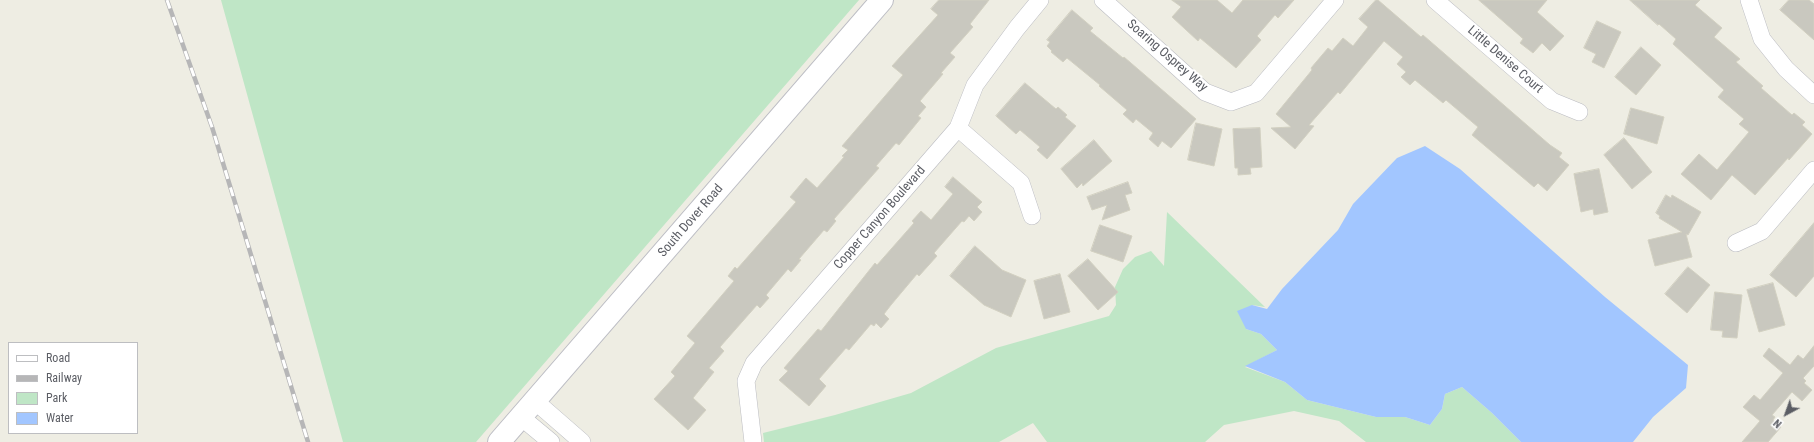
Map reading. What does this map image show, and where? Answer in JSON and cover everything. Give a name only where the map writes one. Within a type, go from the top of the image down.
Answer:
[{"type":"street","name":"South Dover Road","points":[[499,442],[882,0]]},
{"type":"street","name":"Copper Canyon Boulevard","points":[[753,442],[746,381],[754,363],[958,128],[975,85],[1017,28],[1040,0]]},
{"type":"street","name":"Soaring Osprey Way","points":[[1103,0],[1205,92],[1232,102],[1256,93],[1335,0]]},
{"type":"street","name":"Little Denise Court","points":[[1435,0],[1552,101],[1579,112]]},
{"type":"street","points":[[1749,0],[1762,39],[1786,69],[1814,95]]},
{"type":"street","points":[[958,128],[1020,184],[1032,216]]},
{"type":"street","points":[[1736,243],[1762,231],[1814,170]]},
{"type":"street","points":[[536,401],[582,442]]},
{"type":"street","points":[[522,417],[551,442]]},
{"type":"green space","points":[[221,0],[859,0],[476,442],[343,442]]},
{"type":"green space","points":[[1167,212],[1265,307],[1252,305],[1246,329],[1261,334],[1277,350],[1245,367],[1285,382],[1307,400],[1376,417],[1405,417],[1430,425],[1442,409],[1445,394],[1462,387],[1492,413],[1521,442],[1366,442],[1339,421],[1294,411],[1224,425],[1205,442],[1047,442],[1033,423],[999,442],[764,442],[763,433],[835,415],[911,393],[996,348],[1109,316],[1116,305],[1115,287],[1123,269],[1135,257],[1151,251],[1164,266]]},
{"type":"water","points":[[1425,146],[1460,169],[1605,297],[1688,365],[1686,388],[1653,417],[1633,442],[1521,442],[1492,413],[1462,387],[1445,394],[1442,409],[1430,425],[1405,417],[1376,417],[1307,400],[1285,382],[1245,366],[1277,350],[1261,334],[1246,329],[1237,311],[1252,305],[1267,309],[1282,289],[1338,230],[1353,204],[1397,158]]},
{"type":"building","points":[[939,0],[989,0],[970,24],[973,27],[950,53],[955,57],[920,101],[926,107],[918,116],[921,118],[899,145],[896,143],[876,166],[879,168],[834,219],[836,221],[827,232],[824,230],[799,259],[801,260],[791,272],[788,269],[766,295],[769,298],[760,308],[757,305],[720,347],[724,351],[709,368],[714,372],[693,398],[706,410],[688,430],[654,399],[675,376],[671,372],[695,343],[687,336],[734,281],[728,276],[735,267],[737,269],[796,202],[790,197],[806,178],[817,188],[844,157],[842,156],[848,150],[842,146],[903,75],[892,66],[938,15],[931,9]]},
{"type":"building","points":[[1172,0],[1217,0],[1232,13],[1243,0],[1294,0],[1278,18],[1275,15],[1257,36],[1261,40],[1236,68],[1200,38],[1198,41],[1172,17],[1181,7]]},
{"type":"building","points":[[1376,0],[1378,0],[1421,37],[1423,35],[1550,145],[1562,153],[1559,157],[1569,165],[1547,191],[1538,183],[1534,187],[1472,135],[1478,127],[1446,100],[1443,103],[1415,80],[1410,85],[1401,77],[1406,72],[1397,64],[1403,57],[1384,41],[1340,94],[1338,92],[1309,125],[1314,126],[1295,149],[1271,128],[1291,127],[1276,114],[1328,48],[1332,51],[1343,38],[1353,46],[1368,27],[1359,19]]},
{"type":"building","points":[[1479,0],[1547,0],[1537,12],[1564,36],[1550,51],[1542,43],[1533,53],[1520,43],[1523,39]]},
{"type":"building","points":[[1630,0],[1700,0],[1695,5],[1722,28],[1714,37],[1740,59],[1736,62],[1763,86],[1761,88],[1792,115],[1794,113],[1805,122],[1802,125],[1812,134],[1755,195],[1732,175],[1711,200],[1681,174],[1699,154],[1717,170],[1749,132],[1739,124],[1744,119],[1718,97],[1724,90],[1673,44],[1676,39]]},
{"type":"building","points":[[1789,0],[1809,0],[1814,4],[1814,40],[1780,10]]},
{"type":"building","points":[[1072,10],[1093,28],[1090,31],[1123,58],[1124,57],[1196,119],[1171,148],[1162,141],[1158,147],[1149,139],[1153,133],[1136,119],[1133,123],[1123,114],[1127,110],[1099,86],[1100,85],[1067,58],[1063,62],[1051,52],[1052,51],[1047,46],[1050,42],[1047,40]]},
{"type":"building","points":[[1597,21],[1621,32],[1604,68],[1592,62],[1596,54],[1584,48]]},
{"type":"building","points":[[1641,47],[1661,65],[1636,95],[1615,77]]},
{"type":"building","points":[[1025,83],[1056,109],[1058,107],[1067,115],[1065,117],[1076,126],[1047,159],[1037,150],[1040,147],[1020,130],[1016,134],[996,116]]},
{"type":"building","points":[[1631,108],[1664,117],[1657,144],[1624,134]]},
{"type":"building","points":[[1196,123],[1222,129],[1214,166],[1188,160]]},
{"type":"building","points":[[1260,128],[1262,167],[1250,168],[1251,174],[1238,175],[1238,168],[1235,168],[1233,129]]},
{"type":"building","points":[[1624,138],[1652,172],[1632,189],[1604,155]]},
{"type":"building","points":[[1094,140],[1112,161],[1083,186],[1082,183],[1077,188],[1061,169]]},
{"type":"building","points":[[1599,169],[1608,212],[1594,215],[1593,209],[1581,212],[1574,174]]},
{"type":"building","points":[[953,177],[982,202],[977,207],[982,212],[974,221],[969,216],[964,222],[962,221],[934,253],[937,256],[919,276],[917,274],[884,314],[889,319],[881,328],[876,323],[874,326],[871,324],[849,350],[846,348],[819,379],[826,386],[809,406],[779,380],[788,371],[784,368],[818,329],[821,331],[875,263],[877,265],[914,223],[912,221],[921,211],[931,220],[953,194],[945,187]]},
{"type":"building","points":[[1128,182],[1132,193],[1125,195],[1130,210],[1102,220],[1107,205],[1092,210],[1087,197]]},
{"type":"building","points":[[1666,195],[1671,198],[1672,195],[1701,212],[1688,235],[1686,234],[1692,257],[1655,266],[1648,240],[1682,232],[1659,218],[1660,216],[1656,213]]},
{"type":"building","points":[[1814,223],[1814,276],[1796,297],[1770,275]]},
{"type":"building","points":[[1100,225],[1132,236],[1123,262],[1091,251]]},
{"type":"building","points":[[975,246],[1002,270],[1026,280],[1011,317],[984,305],[950,276]]},
{"type":"building","points":[[1088,259],[1118,292],[1098,310],[1068,276]]},
{"type":"building","points":[[1688,267],[1710,285],[1687,313],[1665,294]]},
{"type":"building","points":[[1060,274],[1070,312],[1044,319],[1034,281]]},
{"type":"building","points":[[1773,283],[1785,325],[1759,332],[1747,290]]},
{"type":"building","points":[[1715,292],[1742,295],[1737,338],[1722,337],[1723,331],[1711,330]]},
{"type":"building","points":[[1814,346],[1814,366],[1803,378],[1806,381],[1804,383],[1812,390],[1802,401],[1792,392],[1772,415],[1775,417],[1773,420],[1781,427],[1768,442],[1742,442],[1760,421],[1743,407],[1754,395],[1760,400],[1783,373],[1763,356],[1769,348],[1790,365],[1798,355],[1803,359]]},
{"type":"railway","points":[[167,0],[212,127],[308,442]]}]
